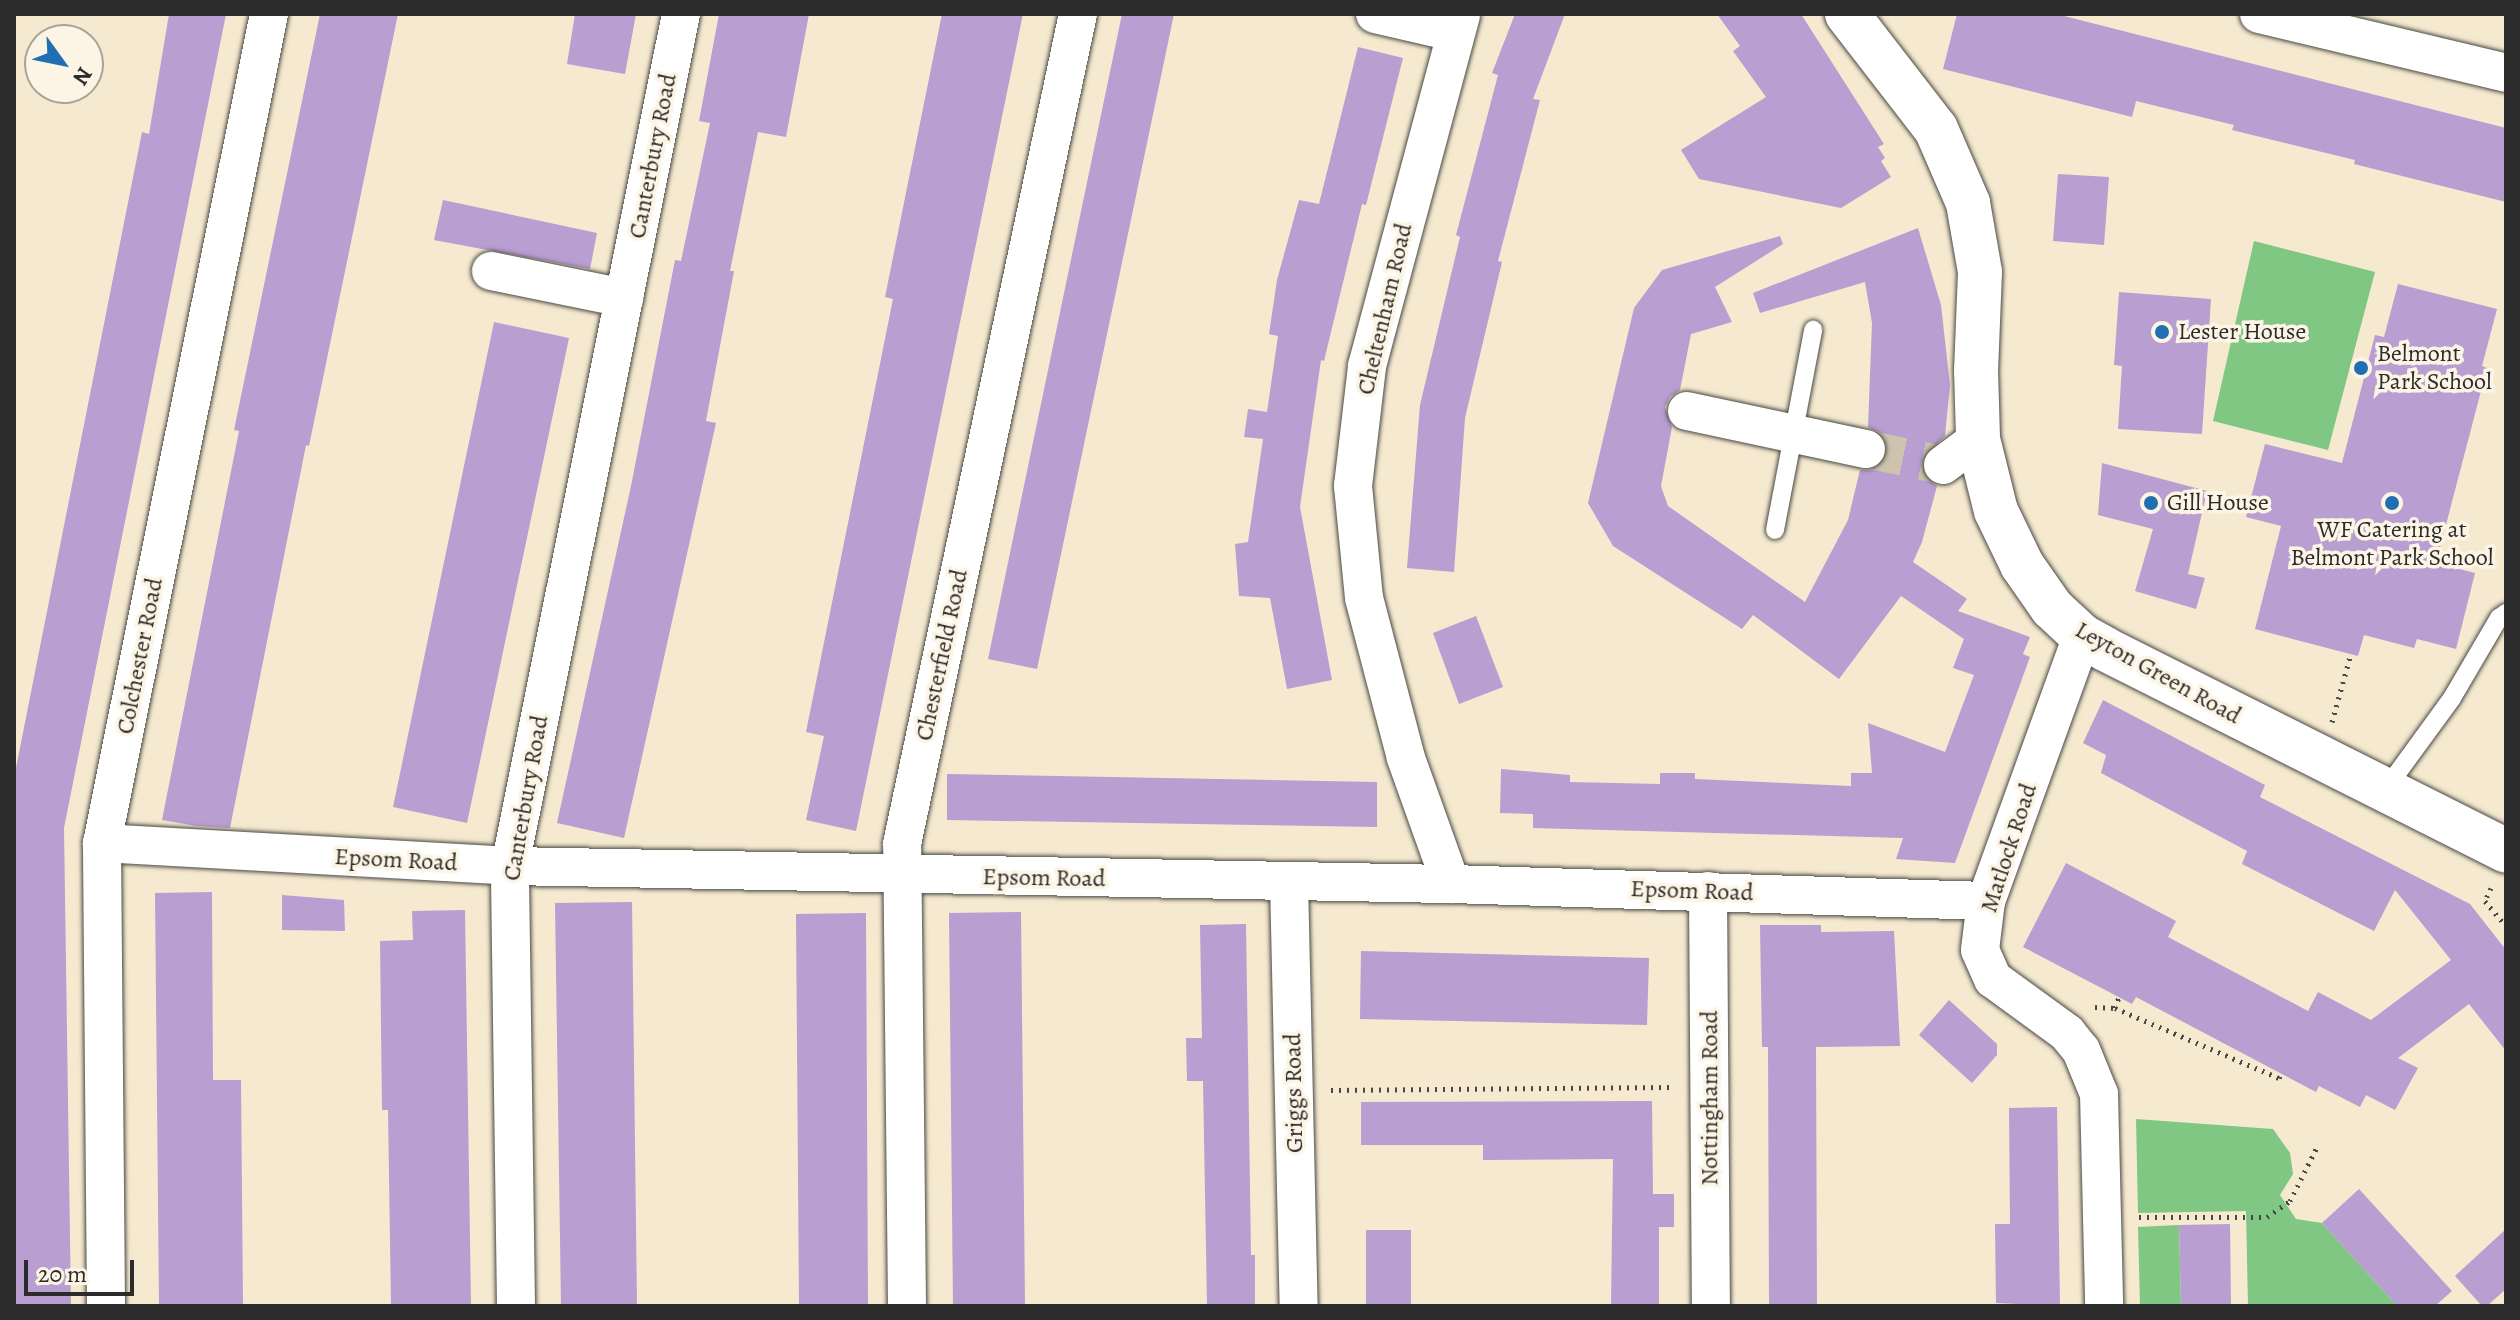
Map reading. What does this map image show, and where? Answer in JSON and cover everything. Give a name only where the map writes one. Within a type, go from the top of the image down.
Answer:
[{"type":"main road","name":"Leyton Green Road","points":[[1847,14],[1936,129],[1968,203],[1980,272],[1976,370],[1978,439],[1996,511],[2022,565],[2052,608],[2082,636],[2384,792],[2506,851]]},
{"type":"street","name":"Colchester Road","points":[[106,1306],[102,843],[269,14]]},
{"type":"street","name":"Canterbury Road","points":[[516,1306],[510,866],[681,14]]},
{"type":"street","name":"Chesterfield Road","points":[[907,1306],[902,844],[1078,14]]},
{"type":"street","points":[[1375,14],[1457,23]]},
{"type":"street","points":[[2259,14],[2506,73]]},
{"type":"street","name":"Cheltenham Road","points":[[1451,884],[1406,758],[1364,598],[1353,486],[1367,366],[1457,23]]},
{"type":"street","points":[[491,271],[624,298]]},
{"type":"street","points":[[1687,411],[1866,449]]},
{"type":"street","points":[[1943,465],[1978,439]]},
{"type":"street","name":"Matlock Road","points":[[2082,636],[1986,901],[1980,950],[1993,979],[2067,1033],[2081,1050],[2099,1094],[2104,1306]]},
{"type":"street","name":"Epsom Road","points":[[102,843],[510,866],[904,876],[1451,884],[1986,901]]},
{"type":"street","name":"Griggs Road","points":[[1289,881],[1299,1306]]},
{"type":"street","name":"Nottingham Road","points":[[1708,891],[1711,1306]]},
{"type":"lane","points":[[1775,530],[1813,330]]},
{"type":"lane","points":[[2384,792],[2452,698],[2499,618],[2506,613]]},
{"type":"path","points":[[2322,760],[2350,657]]},
{"type":"path","points":[[2485,901],[2506,926]]},
{"type":"path","points":[[2115,1008],[2279,1078],[2281,1073]]},
{"type":"path","points":[[1294,1090],[1710,1087]]},
{"type":"path","points":[[2102,1217],[2267,1217],[2290,1201],[2318,1145]]},
{"type":"green space","points":[[2254,241],[2375,272],[2328,450],[2213,421]]},
{"type":"green space","points":[[2136,1119],[2273,1129],[2290,1153],[2293,1174],[2280,1195],[2296,1219],[2322,1223],[2397,1306],[2248,1306],[2246,1211],[2138,1213]]},
{"type":"green space","points":[[2179,1225],[2181,1306],[2140,1306],[2138,1227]]},
{"type":"building","points":[[169,14],[226,14],[64,828],[71,1306],[14,1306],[14,778],[142,132],[149,134]]},
{"type":"building","points":[[320,14],[398,14],[309,446],[306,445],[230,828],[196,826],[162,820],[239,431],[234,430]]},
{"type":"building","points":[[575,14],[636,14],[625,74],[567,64]]},
{"type":"building","points":[[719,14],[809,14],[786,137],[758,132],[730,271],[734,271],[706,421],[716,423],[624,838],[557,823],[631,486],[675,260],[681,261],[710,123],[699,121]]},
{"type":"building","points":[[942,14],[1023,14],[856,831],[806,820],[824,736],[806,732],[893,299],[885,297]]},
{"type":"building","points":[[1122,14],[1174,14],[1037,669],[988,659]]},
{"type":"building","points":[[1515,14],[1565,14],[1533,99],[1540,100],[1498,261],[1502,262],[1465,418],[1454,572],[1407,568],[1420,405],[1460,237],[1456,235],[1498,75],[1492,73]]},
{"type":"building","points":[[1717,14],[1801,14],[1884,144],[1878,147],[1885,158],[1881,161],[1891,177],[1841,208],[1699,179],[1681,150],[1766,97],[1733,51],[1740,46]]},
{"type":"building","points":[[1957,14],[2056,14],[2506,128],[2506,202],[2354,164],[2355,160],[2232,130],[2234,125],[2136,101],[2132,117],[1943,69]]},
{"type":"building","points":[[1358,47],[1403,58],[1366,205],[1362,204],[1324,361],[1321,360],[1300,507],[1332,680],[1287,689],[1270,598],[1239,596],[1235,544],[1248,542],[1263,439],[1244,437],[1248,409],[1267,412],[1278,336],[1269,334],[1277,280],[1299,200],[1319,204]]},
{"type":"building","points":[[2058,174],[2109,177],[2104,245],[2053,241]]},
{"type":"building","points":[[443,200],[597,233],[590,269],[434,240]]},
{"type":"building","points":[[1918,228],[1941,305],[1950,385],[1945,436],[1923,457],[1925,477],[1937,486],[1922,542],[1913,562],[1967,599],[1958,611],[2030,637],[2023,654],[2030,657],[1955,863],[1896,859],[1903,838],[1533,828],[1533,814],[1500,813],[1501,769],[1570,775],[1570,782],[1660,784],[1660,773],[1695,773],[1695,779],[1851,786],[1851,773],[1872,773],[1868,723],[1945,752],[1974,675],[1953,668],[1964,639],[1901,596],[1839,679],[1753,615],[1742,629],[1613,546],[1588,503],[1634,308],[1662,270],[1780,236],[1783,244],[1715,287],[1732,322],[1691,334],[1680,390],[1670,397],[1665,407],[1672,427],[1661,486],[1668,506],[1805,602],[1848,520],[1860,470],[1874,470],[1883,463],[1888,453],[1881,433],[1868,427],[1872,323],[1865,282],[1760,313],[1753,293]]},
{"type":"building","points":[[2398,284],[2497,309],[2482,366],[2487,368],[2436,563],[2475,573],[2456,649],[2417,639],[2414,648],[2364,635],[2358,656],[2255,629],[2281,526],[2246,517],[2265,444],[2342,463],[2375,335],[2384,337]]},
{"type":"building","name":"Lester House","points":[[2119,292],[2211,299],[2202,434],[2118,429],[2122,366],[2114,365]]},
{"type":"building","points":[[494,322],[569,338],[467,823],[393,807]]},
{"type":"building","points":[[2102,463],[2207,491],[2188,574],[2205,578],[2196,609],[2135,591],[2153,529],[2098,515]]},
{"type":"building","points":[[1476,616],[1503,687],[1459,704],[1433,633]]},
{"type":"building","points":[[2103,700],[2265,785],[2260,797],[2470,904],[2506,950],[2506,1051],[2469,1004],[2398,1058],[2418,1068],[2395,1110],[2366,1095],[2360,1107],[2319,1086],[2316,1092],[2136,997],[2132,1004],[2023,947],[2066,863],[2176,921],[2168,937],[2308,1011],[2318,992],[2371,1020],[2451,960],[2395,890],[2374,931],[2242,864],[2247,851],[2101,773],[2106,755],[2083,743]]},
{"type":"building","points":[[947,774],[1377,782],[1377,827],[947,820]]},
{"type":"building","points":[[212,892],[213,1080],[241,1080],[243,1306],[159,1306],[155,893]]},
{"type":"building","points":[[282,895],[344,900],[345,931],[282,930]]},
{"type":"building","points":[[632,902],[637,1306],[561,1306],[555,903]]},
{"type":"building","points":[[465,910],[471,1306],[391,1306],[388,1110],[382,1110],[380,941],[413,940],[412,911]]},
{"type":"building","points":[[1021,912],[1025,1306],[953,1306],[949,913]]},
{"type":"building","points":[[866,913],[868,1306],[799,1306],[796,914]]},
{"type":"building","points":[[1246,924],[1251,1255],[1255,1255],[1255,1306],[1207,1306],[1203,1081],[1187,1081],[1186,1038],[1202,1038],[1200,925]]},
{"type":"building","points":[[1760,925],[1821,925],[1821,932],[1894,931],[1900,1046],[1816,1047],[1817,1306],[1769,1306],[1768,1047],[1762,1047]]},
{"type":"building","points":[[1361,951],[1649,958],[1647,1025],[1360,1019]]},
{"type":"building","points":[[1949,1000],[1997,1044],[1997,1055],[1972,1083],[1919,1035]]},
{"type":"building","points":[[1652,1101],[1653,1194],[1674,1194],[1674,1227],[1659,1227],[1659,1306],[1611,1306],[1613,1159],[1483,1160],[1483,1145],[1361,1145],[1361,1102]]},
{"type":"building","points":[[2057,1107],[2060,1306],[1996,1303],[1995,1224],[2010,1224],[2009,1108]]},
{"type":"building","points":[[2359,1189],[2452,1291],[2435,1306],[2397,1306],[2322,1223]]},
{"type":"building","points":[[2230,1224],[2231,1306],[2181,1306],[2179,1225]]},
{"type":"building","points":[[2506,1229],[2506,1289],[2487,1306],[2482,1306],[2455,1276]]},
{"type":"building","points":[[1366,1230],[1411,1230],[1411,1306],[1366,1306]]},
{"type":"tunnel","points":[[1866,449],[1943,465]]},
{"type":"place","name":"Lester House","points":[[2162,332]]},
{"type":"place","name":"Belmont Park School","points":[[2361,368]]},
{"type":"place","name":"Gill House","points":[[2151,503]]},
{"type":"place","name":"WF Catering at Belmont Park School","points":[[2392,503]]}]
